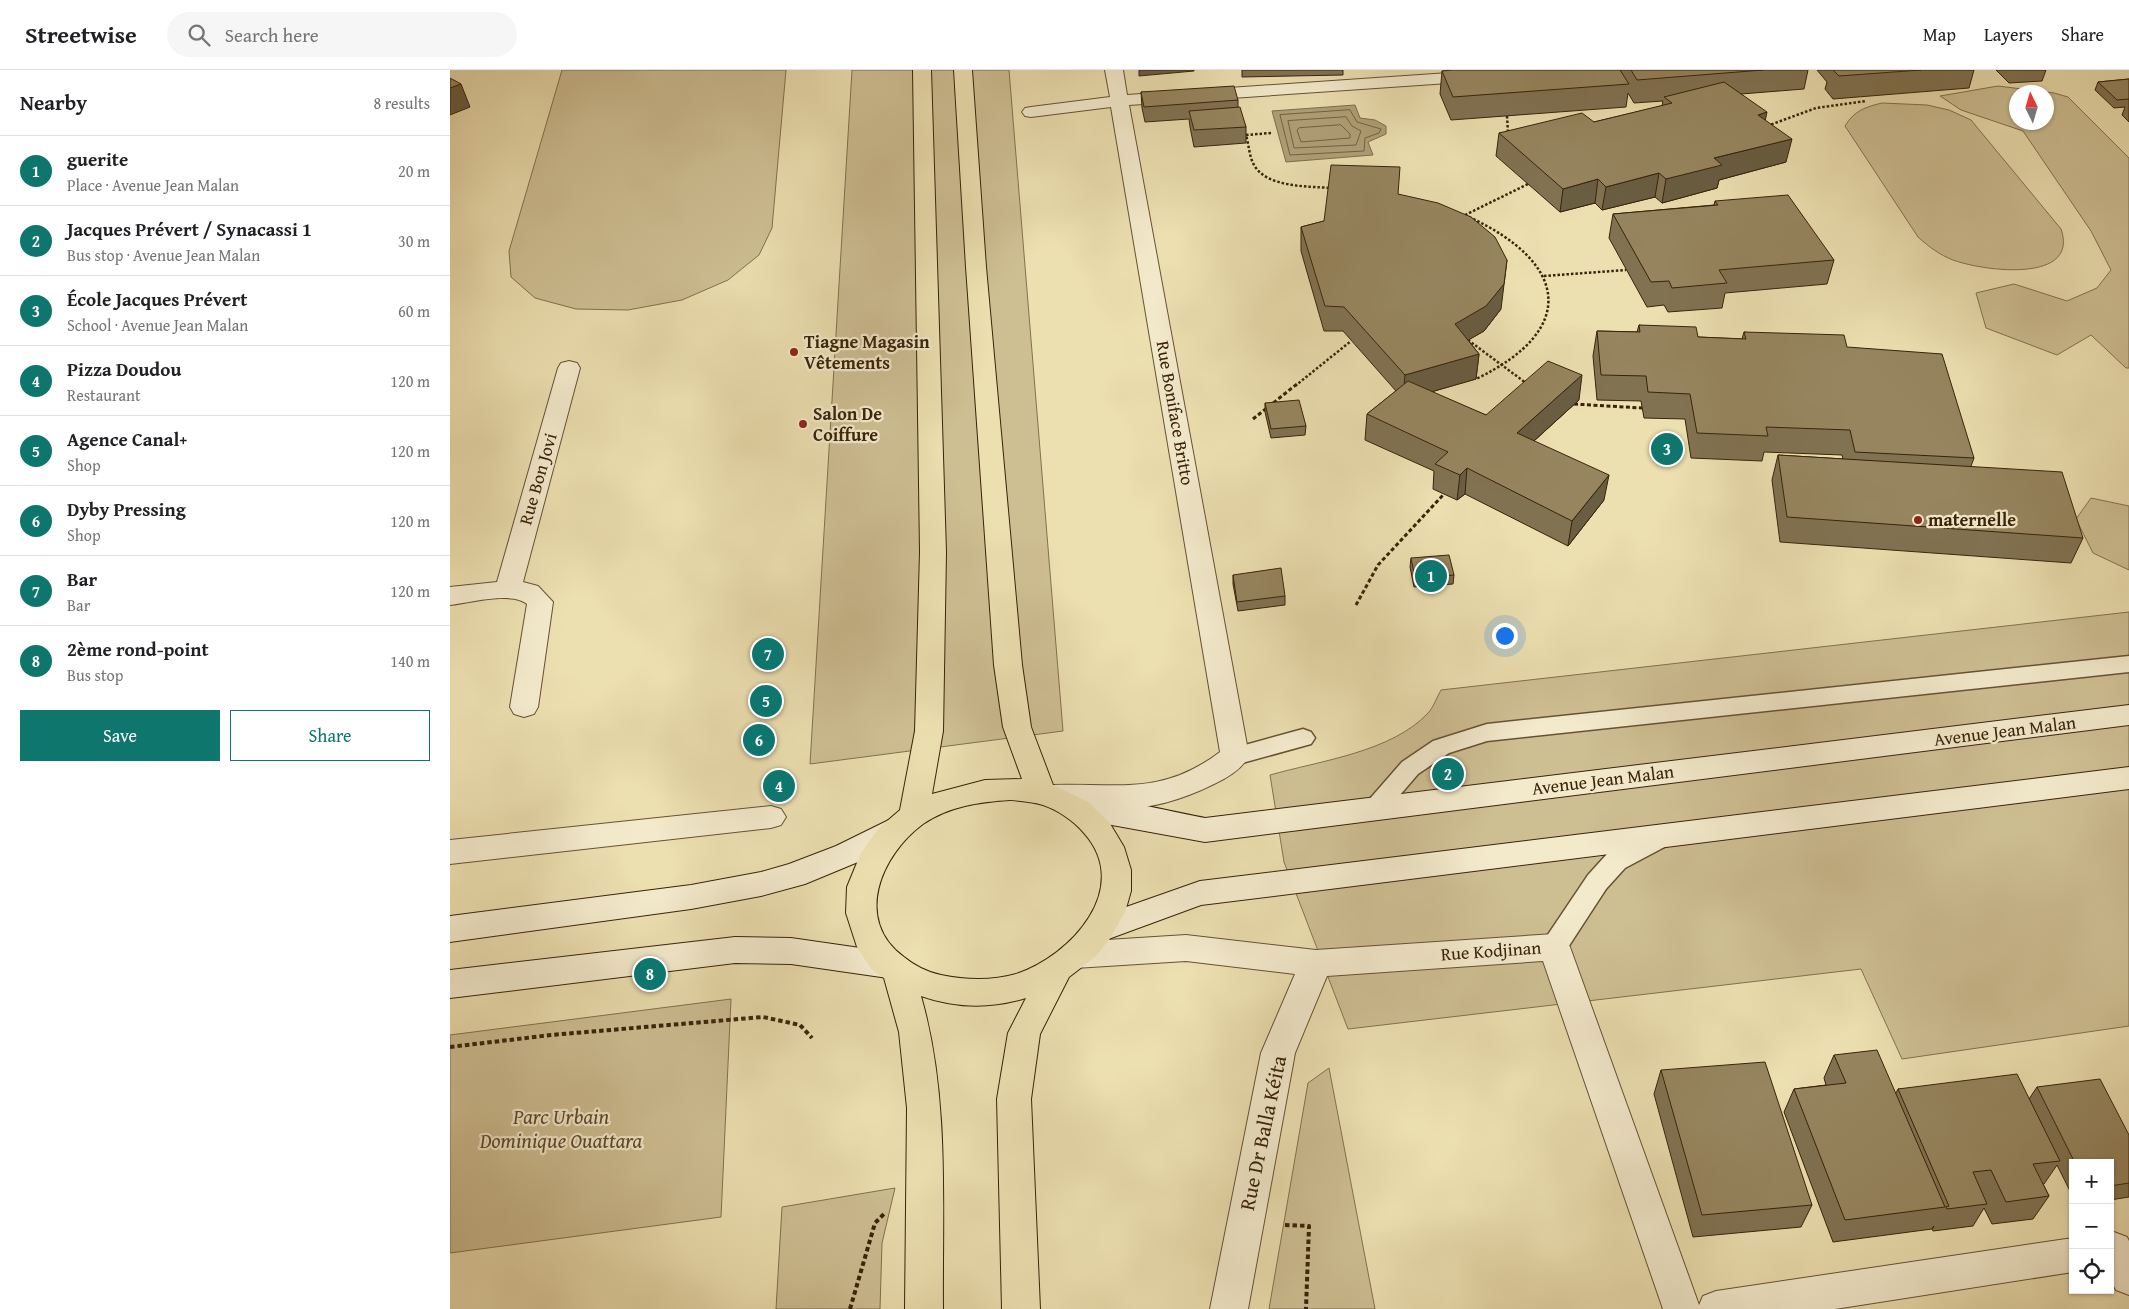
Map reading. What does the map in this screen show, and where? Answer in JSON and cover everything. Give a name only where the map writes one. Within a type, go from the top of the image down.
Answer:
[{"type":"highway","points":[[907,821],[929,731],[932,666],[934,552],[922,70]]},
{"type":"highway","points":[[963,70],[976,267],[1008,665],[1017,727],[1047,795]]},
{"type":"highway","points":[[1020,1309],[1014,1099],[1024,1033],[1066,963],[1103,928],[1116,895],[1116,862],[1103,833],[1078,810],[1047,795],[1010,789],[977,791],[944,800],[907,821],[876,853],[862,883],[860,914],[871,946],[893,969],[924,985],[956,992],[990,992],[1024,985],[1066,963]]},
{"type":"highway","points":[[893,969],[916,1042],[924,1108],[924,1309]]},
{"type":"street","name":"Rue Boniface Britto","points":[[1114,70],[1235,756]]},
{"type":"street","points":[[1032,112],[1234,85],[1492,75]]},
{"type":"street","name":"Rue Bon Jovi","points":[[508,589],[569,368]]},
{"type":"street","points":[[450,596],[508,589],[529,592],[540,602],[524,707]]},
{"type":"street","name":"Avenue Jean Malan","points":[[1078,810],[1099,810],[1204,830],[2129,715]]},
{"type":"street","points":[[1047,795],[1119,798],[1151,796],[1187,785],[1221,768],[1235,756]]},
{"type":"street","points":[[1103,928],[1200,893],[2129,778]]},
{"type":"street","points":[[450,852],[771,817]]},
{"type":"street","points":[[450,929],[691,897],[761,884],[794,875],[847,854],[907,821]]},
{"type":"street","name":"Rue Kodjinan","points":[[1066,963],[1186,948],[1316,963],[1554,947],[1596,1071],[1682,1309]]},
{"type":"street","points":[[450,984],[735,950],[791,951],[893,969]]},
{"type":"street","name":"Rue Dr Balla Kéita","points":[[1229,1309],[1278,1053],[1316,963]]},
{"type":"street","points":[[1716,1309],[2069,1256]]},
{"type":"lane","points":[[1373,809],[1410,768],[1441,748],[1487,733],[2129,664]]},
{"type":"lane","points":[[1235,756],[1303,738]]},
{"type":"lane","points":[[1554,947],[1597,882],[1616,862],[1666,834]]},
{"type":"path","points":[[1764,127],[1816,108],[1866,101]]},
{"type":"path","points":[[1507,116],[1508,135]]},
{"type":"path","points":[[1271,133],[1246,135],[1255,165],[1260,172],[1285,182],[1331,188]]},
{"type":"path","points":[[1465,215],[1528,184]]},
{"type":"path","points":[[1456,212],[1488,224],[1511,238],[1530,254],[1544,276],[1549,292],[1548,311],[1540,331],[1526,349],[1503,366],[1476,379]]},
{"type":"path","points":[[1544,276],[1626,270]]},
{"type":"path","points":[[1468,340],[1531,386]]},
{"type":"path","points":[[1253,419],[1351,341]]},
{"type":"path","points":[[1574,404],[1642,408]]},
{"type":"path","points":[[1356,605],[1378,565],[1444,494]]},
{"type":"path","points":[[450,1047],[551,1035],[763,1017],[800,1025],[812,1038]]},
{"type":"path","points":[[850,1309],[875,1223],[924,1170]]},
{"type":"path","points":[[1245,1223],[1309,1226],[1306,1309]]},
{"type":"green space","points":[[562,70],[786,70],[772,228],[759,255],[728,280],[682,300],[628,310],[576,309],[535,298],[511,277],[509,251]]},
{"type":"green space","points":[[852,70],[1009,70],[1063,731],[810,764]]},
{"type":"green space","points":[[1998,86],[2009,87],[2009,126],[1961,110],[1940,96]]},
{"type":"green space","points":[[2054,93],[2068,97],[2129,158],[2129,368],[2126,368],[2091,335],[2057,355],[1986,328],[1976,293],[2014,284],[2067,301],[2097,288],[2111,270],[2091,231],[2023,131],[2020,130],[2054,130]]},
{"type":"green space","points":[[1882,103],[1927,105],[1949,110],[1971,120],[2061,229],[2063,247],[2056,259],[2043,266],[2025,269],[1985,268],[1948,258],[1918,237],[1845,126],[1860,110]]},
{"type":"green space","points":[[2091,498],[2129,506],[2129,570],[2093,553],[2076,519]]},
{"type":"green space","points":[[2129,612],[2129,1026],[1902,1059],[1861,969],[1348,1029],[1284,862],[1270,775],[1332,760],[1375,746],[1395,737],[1413,726],[1428,713],[1441,690]]},
{"type":"green space","name":"Parc Urbain Dominique Ouattara","points":[[731,999],[721,1217],[450,1253],[450,1035]]},
{"type":"green space","points":[[1329,1068],[1375,1309],[1269,1309],[1308,1083]]},
{"type":"green space","points":[[895,1188],[882,1243],[880,1309],[776,1309],[782,1207]]},
{"type":"water","points":[[1355,105],[1360,118],[1375,120],[1386,126],[1386,134],[1368,142],[1373,155],[1286,162],[1272,111]]},
{"type":"building","points":[[1620,70],[1629,84],[1453,97],[1442,71]]},
{"type":"building","points":[[1631,70],[1763,70],[1637,80]]},
{"type":"building","points":[[1833,70],[1921,70],[1839,76]]},
{"type":"building","points":[[450,78],[461,84],[450,88]]},
{"type":"building","points":[[2129,79],[2129,99],[2117,100],[2098,82]]},
{"type":"building","points":[[1724,82],[1767,112],[1758,115],[1792,139],[1714,158],[1722,165],[1666,179],[1659,173],[1606,187],[1598,179],[1563,189],[1499,133],[1582,113],[1594,122],[1672,103],[1664,97]]},
{"type":"building","points":[[1234,86],[1238,100],[1144,107],[1141,92]]},
{"type":"building","points":[[1240,107],[1246,127],[1194,130],[1189,111]]},
{"type":"building","points":[[1331,165],[1400,167],[1398,194],[1438,203],[1471,217],[1495,237],[1507,260],[1504,284],[1486,306],[1455,324],[1479,354],[1405,375],[1344,307],[1325,306],[1301,227],[1324,221]]},
{"type":"building","points":[[1788,195],[1834,260],[1719,270],[1727,283],[1672,288],[1669,281],[1651,282],[1613,214],[1718,205],[1715,201]]},
{"type":"building","points":[[1639,325],[1696,327],[1698,337],[1746,339],[1744,332],[1844,335],[1847,347],[1942,354],[1974,458],[1855,452],[1850,430],[1766,427],[1768,436],[1697,433],[1690,394],[1648,392],[1646,376],[1601,375],[1597,331],[1640,332]]},
{"type":"building","points":[[1548,361],[1582,375],[1517,433],[1609,475],[1572,521],[1467,468],[1460,475],[1435,464],[1448,452],[1367,414],[1408,381],[1486,415]]},
{"type":"building","points":[[1299,400],[1306,426],[1271,429],[1265,403]]},
{"type":"building","points":[[1778,455],[2062,472],[2083,538],[1787,517]]},
{"type":"building","points":[[1449,555],[1454,575],[1415,578],[1411,558]]},
{"type":"building","points":[[1281,568],[1285,596],[1237,602],[1233,575]]},
{"type":"building","points":[[1877,1050],[1945,1207],[1845,1220],[1794,1089],[1846,1083],[1834,1055]]},
{"type":"building","points":[[1765,1062],[1812,1205],[1702,1215],[1661,1070]]},
{"type":"building","points":[[2017,1074],[2060,1161],[2033,1164],[2049,1196],[2006,1202],[1991,1170],[1973,1172],[1987,1204],[1947,1209],[1946,1207],[1949,1206],[1898,1089]]},
{"type":"building","points":[[2100,1079],[2129,1135],[2129,1183],[2114,1185],[2114,1159],[2073,1159],[2037,1087]]},
{"type":"place","name":"Tiagne Magasin Vêtements","points":[[794,352]]},
{"type":"place","name":"Salon De Coiffure","points":[[803,424]]},
{"type":"place","name":"École Jacques Prévert","points":[[1667,449]]},
{"type":"place","name":"maternelle","points":[[1918,520]]},
{"type":"place","name":"guerite","points":[[1431,576]]},
{"type":"place","name":"Bar","points":[[768,654]]},
{"type":"place","name":"Agence Canal+","points":[[766,701]]},
{"type":"place","name":"Dyby Pressing","points":[[759,740]]},
{"type":"place","name":"Jacques Prévert / Synacassi 1","points":[[1448,774]]},
{"type":"place","name":"Pizza Doudou","points":[[779,786]]},
{"type":"place","name":"2ème rond-point","points":[[650,974]]}]
